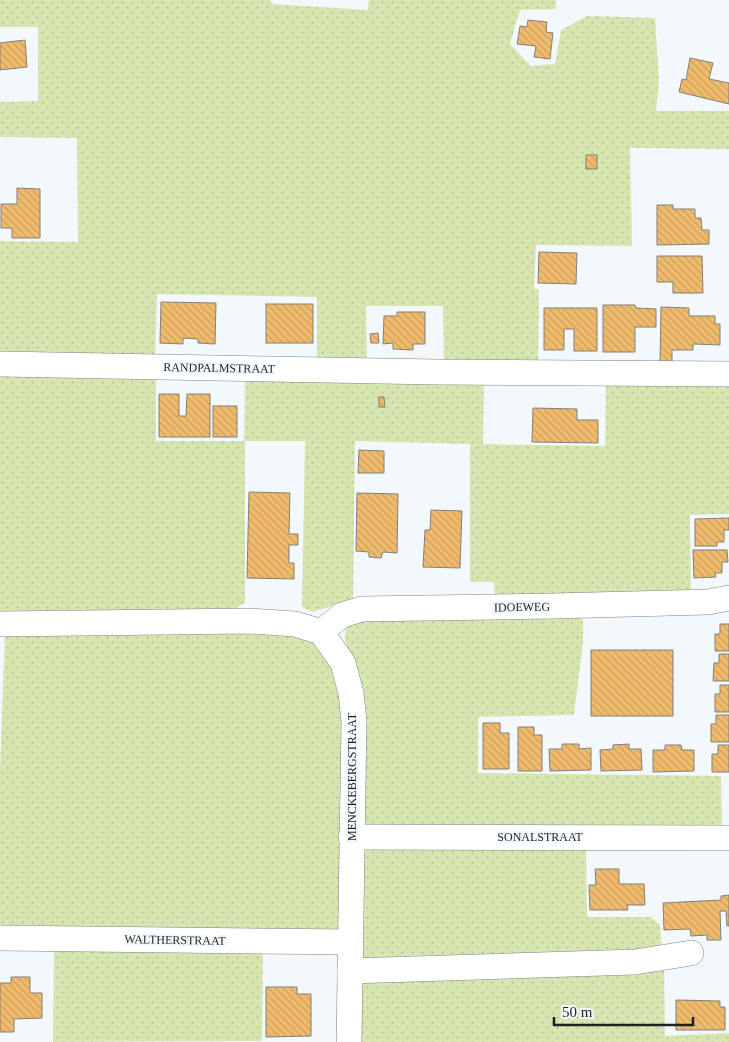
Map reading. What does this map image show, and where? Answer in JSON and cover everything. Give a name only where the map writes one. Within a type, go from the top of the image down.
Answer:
[{"type":"street","name":"RANDPALMSTRAAT","points":[[0,364],[438,372],[729,374]]},
{"type":"street","name":"IDOEWEG","points":[[321,632],[342,615],[362,609],[708,602],[729,598]]},
{"type":"street","points":[[0,624],[249,621],[295,624],[321,632]]},
{"type":"street","name":"MENCKEBERGSTRAAT","points":[[321,632],[343,664],[351,693],[354,721],[349,1042]]},
{"type":"street","name":"SONALSTRAAT","points":[[351,837],[729,838]]},
{"type":"street","name":"WALTHERSTRAAT","points":[[0,938],[350,942]]},
{"type":"street","points":[[350,972],[634,962],[691,953]]},
{"type":"green space","points":[[0,0],[270,0],[272,4],[368,10],[369,0],[556,0],[556,9],[520,10],[510,44],[531,66],[555,64],[561,30],[587,16],[655,18],[659,81],[656,111],[729,111],[729,149],[630,148],[632,246],[536,245],[534,289],[539,289],[538,368],[444,368],[443,306],[366,306],[367,366],[317,365],[317,297],[157,294],[155,362],[0,360],[0,241],[78,242],[77,138],[0,137],[0,102],[38,101],[38,27],[0,27]]},
{"type":"green space","points":[[0,369],[156,372],[156,441],[244,441],[245,374],[484,377],[483,444],[605,446],[606,379],[729,377],[729,514],[690,515],[691,598],[495,600],[494,582],[470,582],[470,444],[355,441],[353,600],[312,612],[302,607],[305,441],[245,441],[245,603],[223,615],[0,615]]},
{"type":"green space","points":[[576,612],[583,621],[583,642],[574,715],[478,717],[478,773],[721,776],[722,833],[361,832],[355,662],[345,640],[346,630],[350,625],[356,620]]},
{"type":"green space","points":[[279,631],[313,643],[327,656],[345,697],[341,925],[335,933],[0,931],[0,771],[5,632]]},
{"type":"green space","points":[[586,844],[587,917],[651,917],[660,925],[662,952],[358,966],[360,856],[367,845]]},
{"type":"green space","points":[[54,947],[263,949],[262,1041],[53,1042]]},
{"type":"green space","points":[[664,962],[665,1036],[729,1033],[729,1042],[356,1042],[356,975]]},
{"type":"building","points":[[528,20],[547,22],[546,32],[553,33],[550,59],[534,57],[536,46],[517,44],[520,26],[527,27]]},
{"type":"building","points":[[25,40],[27,67],[0,70],[0,43]]},
{"type":"building","points":[[690,58],[713,63],[709,79],[729,83],[729,104],[679,92],[682,79],[686,80]]},
{"type":"building","points":[[586,155],[597,155],[597,169],[586,169]]},
{"type":"building","points":[[17,188],[40,189],[40,238],[12,238],[12,228],[1,228],[1,204],[17,204]]},
{"type":"building","points":[[657,205],[673,205],[673,209],[695,209],[695,218],[701,218],[702,230],[709,230],[709,244],[657,245]]},
{"type":"building","points":[[539,252],[577,253],[576,284],[538,283]]},
{"type":"building","points":[[657,256],[702,256],[703,293],[673,293],[673,282],[657,282]]},
{"type":"building","points":[[161,302],[216,303],[215,344],[198,343],[198,339],[183,338],[183,344],[160,343]]},
{"type":"building","points":[[266,304],[313,304],[313,343],[266,343]]},
{"type":"building","points":[[603,305],[635,305],[636,308],[656,309],[656,327],[635,327],[635,352],[603,352]]},
{"type":"building","points":[[661,307],[689,308],[689,316],[715,316],[715,324],[720,324],[720,345],[693,344],[693,350],[672,350],[672,363],[660,363]]},
{"type":"building","points":[[544,308],[597,308],[597,351],[574,351],[574,329],[564,329],[564,350],[544,350]]},
{"type":"building","points":[[397,312],[425,312],[425,344],[413,344],[413,350],[393,349],[393,343],[383,344],[384,316],[397,316]]},
{"type":"building","points":[[378,333],[379,343],[371,343],[370,334]]},
{"type":"building","points":[[159,394],[179,394],[179,416],[186,416],[187,394],[210,394],[210,437],[159,437]]},
{"type":"building","points":[[379,397],[384,397],[385,407],[379,407]]},
{"type":"building","points":[[213,406],[237,406],[237,437],[213,437]]},
{"type":"building","points":[[533,408],[577,409],[577,420],[598,420],[598,443],[532,442]]},
{"type":"building","points":[[359,450],[384,451],[384,473],[358,473]]},
{"type":"building","points":[[249,492],[290,493],[289,534],[298,534],[298,545],[289,545],[289,563],[294,563],[294,579],[247,578]]},
{"type":"building","points":[[357,493],[398,494],[397,553],[383,552],[381,558],[369,557],[369,552],[356,551]]},
{"type":"building","points":[[431,510],[462,511],[460,568],[423,567],[425,530],[430,530]]},
{"type":"building","points":[[729,518],[729,530],[724,530],[724,542],[717,542],[717,546],[695,546],[695,519]]},
{"type":"building","points":[[693,550],[727,550],[728,562],[722,562],[722,573],[715,573],[716,577],[694,578]]},
{"type":"building","points":[[720,624],[729,624],[729,651],[715,651],[715,634],[720,634]]},
{"type":"building","points":[[591,650],[673,650],[673,716],[591,716]]},
{"type":"building","points":[[719,654],[729,654],[729,681],[713,681],[714,663],[719,663]]},
{"type":"building","points":[[720,685],[729,685],[729,712],[715,712],[715,694],[720,694]]},
{"type":"building","points":[[716,715],[729,715],[729,742],[711,742],[711,724],[716,724]]},
{"type":"building","points":[[483,723],[500,723],[500,733],[509,733],[509,769],[483,769]]},
{"type":"building","points":[[518,727],[534,727],[534,735],[542,735],[542,771],[518,771]]},
{"type":"building","points":[[562,744],[579,744],[579,749],[591,748],[591,770],[550,771],[549,749],[562,749]]},
{"type":"building","points":[[629,744],[629,749],[641,749],[642,770],[601,771],[600,750],[613,749],[613,745]]},
{"type":"building","points":[[665,745],[681,745],[682,750],[694,750],[694,771],[653,772],[653,750],[665,750]]},
{"type":"building","points":[[718,745],[729,745],[729,772],[712,772],[712,754],[718,754]]},
{"type":"building","points":[[595,869],[619,869],[619,884],[644,884],[645,905],[627,905],[628,910],[590,910],[589,885],[596,885]]},
{"type":"building","points":[[729,895],[729,926],[727,926],[726,911],[720,911],[721,940],[707,940],[707,935],[691,936],[690,929],[664,930],[663,903],[721,900],[721,896]]},
{"type":"building","points":[[11,977],[30,977],[30,993],[42,993],[42,1018],[14,1019],[14,1032],[0,1032],[0,983],[11,983]]},
{"type":"building","points":[[266,987],[297,987],[297,994],[311,994],[311,1036],[266,1037]]},
{"type":"building","points":[[676,1000],[720,1001],[720,1007],[725,1007],[725,1030],[676,1030]]}]
